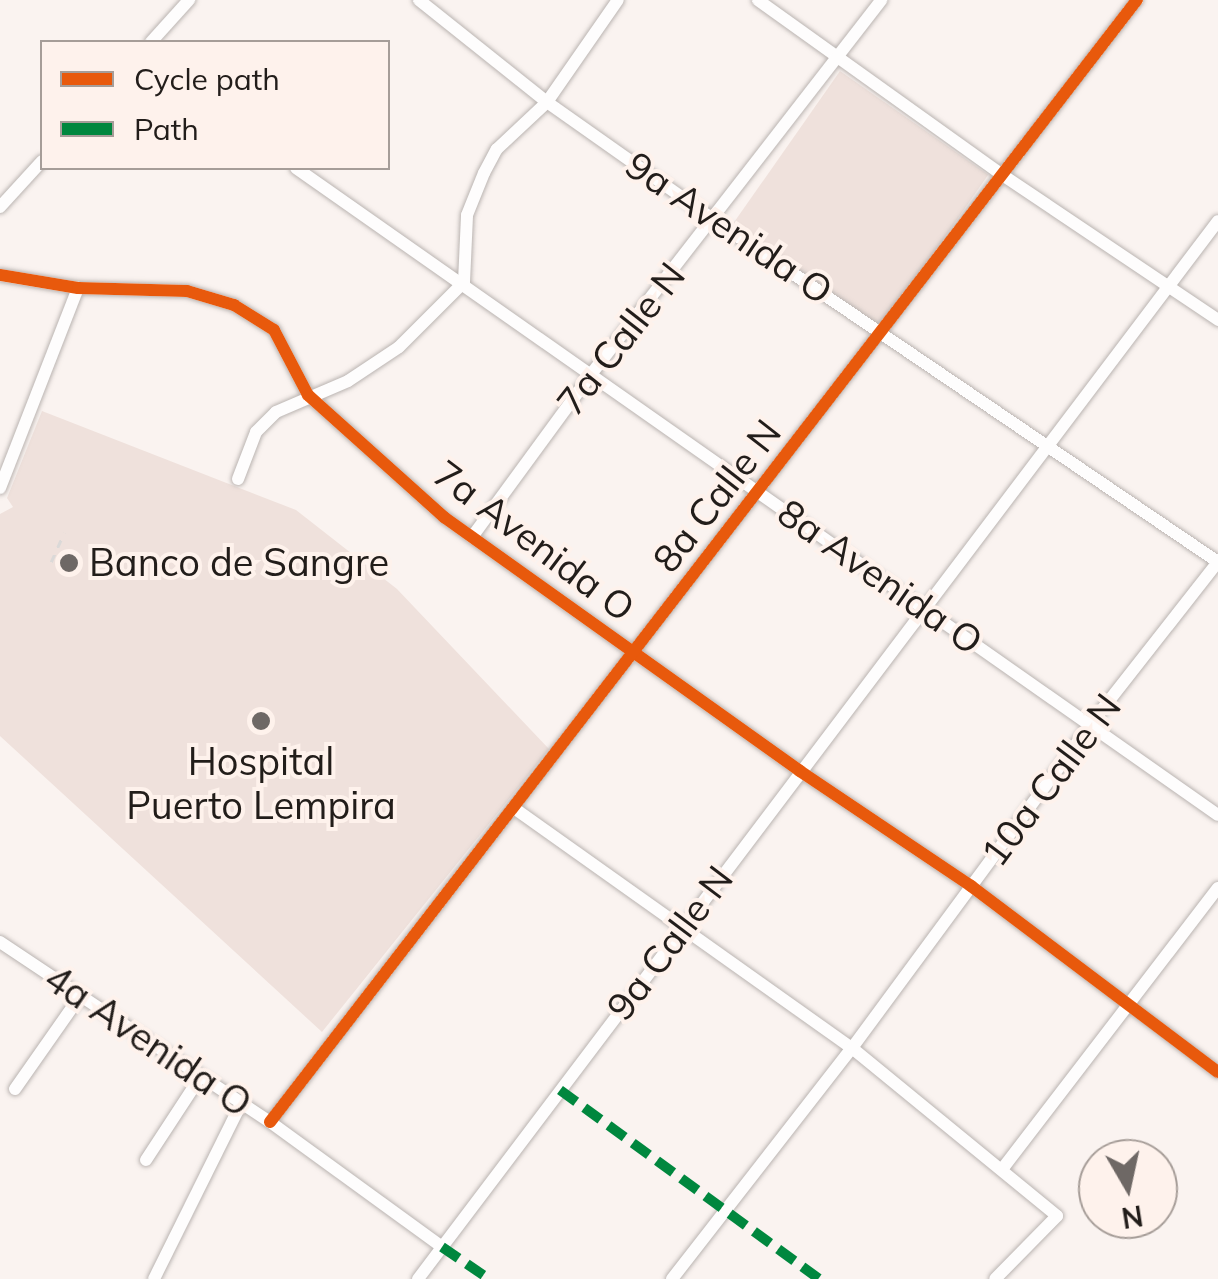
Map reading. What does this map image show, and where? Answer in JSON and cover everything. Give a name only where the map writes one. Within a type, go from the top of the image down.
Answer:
[{"type":"street","points":[[154,40],[189,0]]},
{"type":"street","name":"9a Avenida O","points":[[419,0],[547,102],[714,220],[882,330],[1218,562]]},
{"type":"street","points":[[238,479],[256,432],[276,412],[348,381],[399,347],[464,282],[467,215],[497,149],[547,102],[618,0]]},
{"type":"street","points":[[758,0],[1001,174],[1218,320]]},
{"type":"street","name":"7a Calle N","points":[[472,537],[592,373],[881,0]]},
{"type":"street","name":"8a Calle N","points":[[270,1122],[1137,0]]},
{"type":"street","points":[[0,207],[40,163]]},
{"type":"street","name":"8a Avenida O","points":[[299,170],[464,282],[1218,815]]},
{"type":"street","points":[[923,608],[1218,221]]},
{"type":"street","name":"7a Avenida O","points":[[0,275],[78,288],[187,291],[234,305],[274,330],[308,395],[472,537],[800,772],[972,886],[1218,1072]]},
{"type":"street","points":[[0,488],[78,288]]},
{"type":"street","name":"10a Calle N","points":[[672,1279],[852,1048],[1090,724],[1218,562]]},
{"type":"street","name":"9a Calle N","points":[[418,1279],[923,608]]},
{"type":"street","points":[[514,808],[852,1048],[1057,1216],[995,1279]]},
{"type":"street","points":[[1003,1168],[1218,888]]},
{"type":"street","name":"4a Avenida O","points":[[0,942],[270,1122],[442,1247]]},
{"type":"street","points":[[15,1089],[80,996]]},
{"type":"street","points":[[146,1160],[201,1076]]},
{"type":"street","points":[[154,1279],[241,1104]]},
{"type":"path","points":[[51,562],[64,533]]},
{"type":"shaded area","points":[[840,71],[988,175],[882,327],[733,223]]},
{"type":"shaded area","name":"Hospital Puerto Lempira","points":[[42,411],[296,510],[397,589],[549,749],[322,1032],[0,736],[0,514],[13,507],[7,498]]},
{"type":"marked path","points":[[560,1090],[819,1279]]},
{"type":"marked path","points":[[442,1247],[489,1279]]},
{"type":"cycle path","points":[[270,1122],[1137,0]]},
{"type":"cycle path","points":[[0,275],[78,288],[187,291],[234,305],[274,330],[308,395],[444,517],[800,771],[971,886],[1218,1072]]},
{"type":"place","name":"Banco de Sangre","points":[[69,563]]},
{"type":"place","name":"Hospital Puerto Lempira","points":[[261,721]]}]
